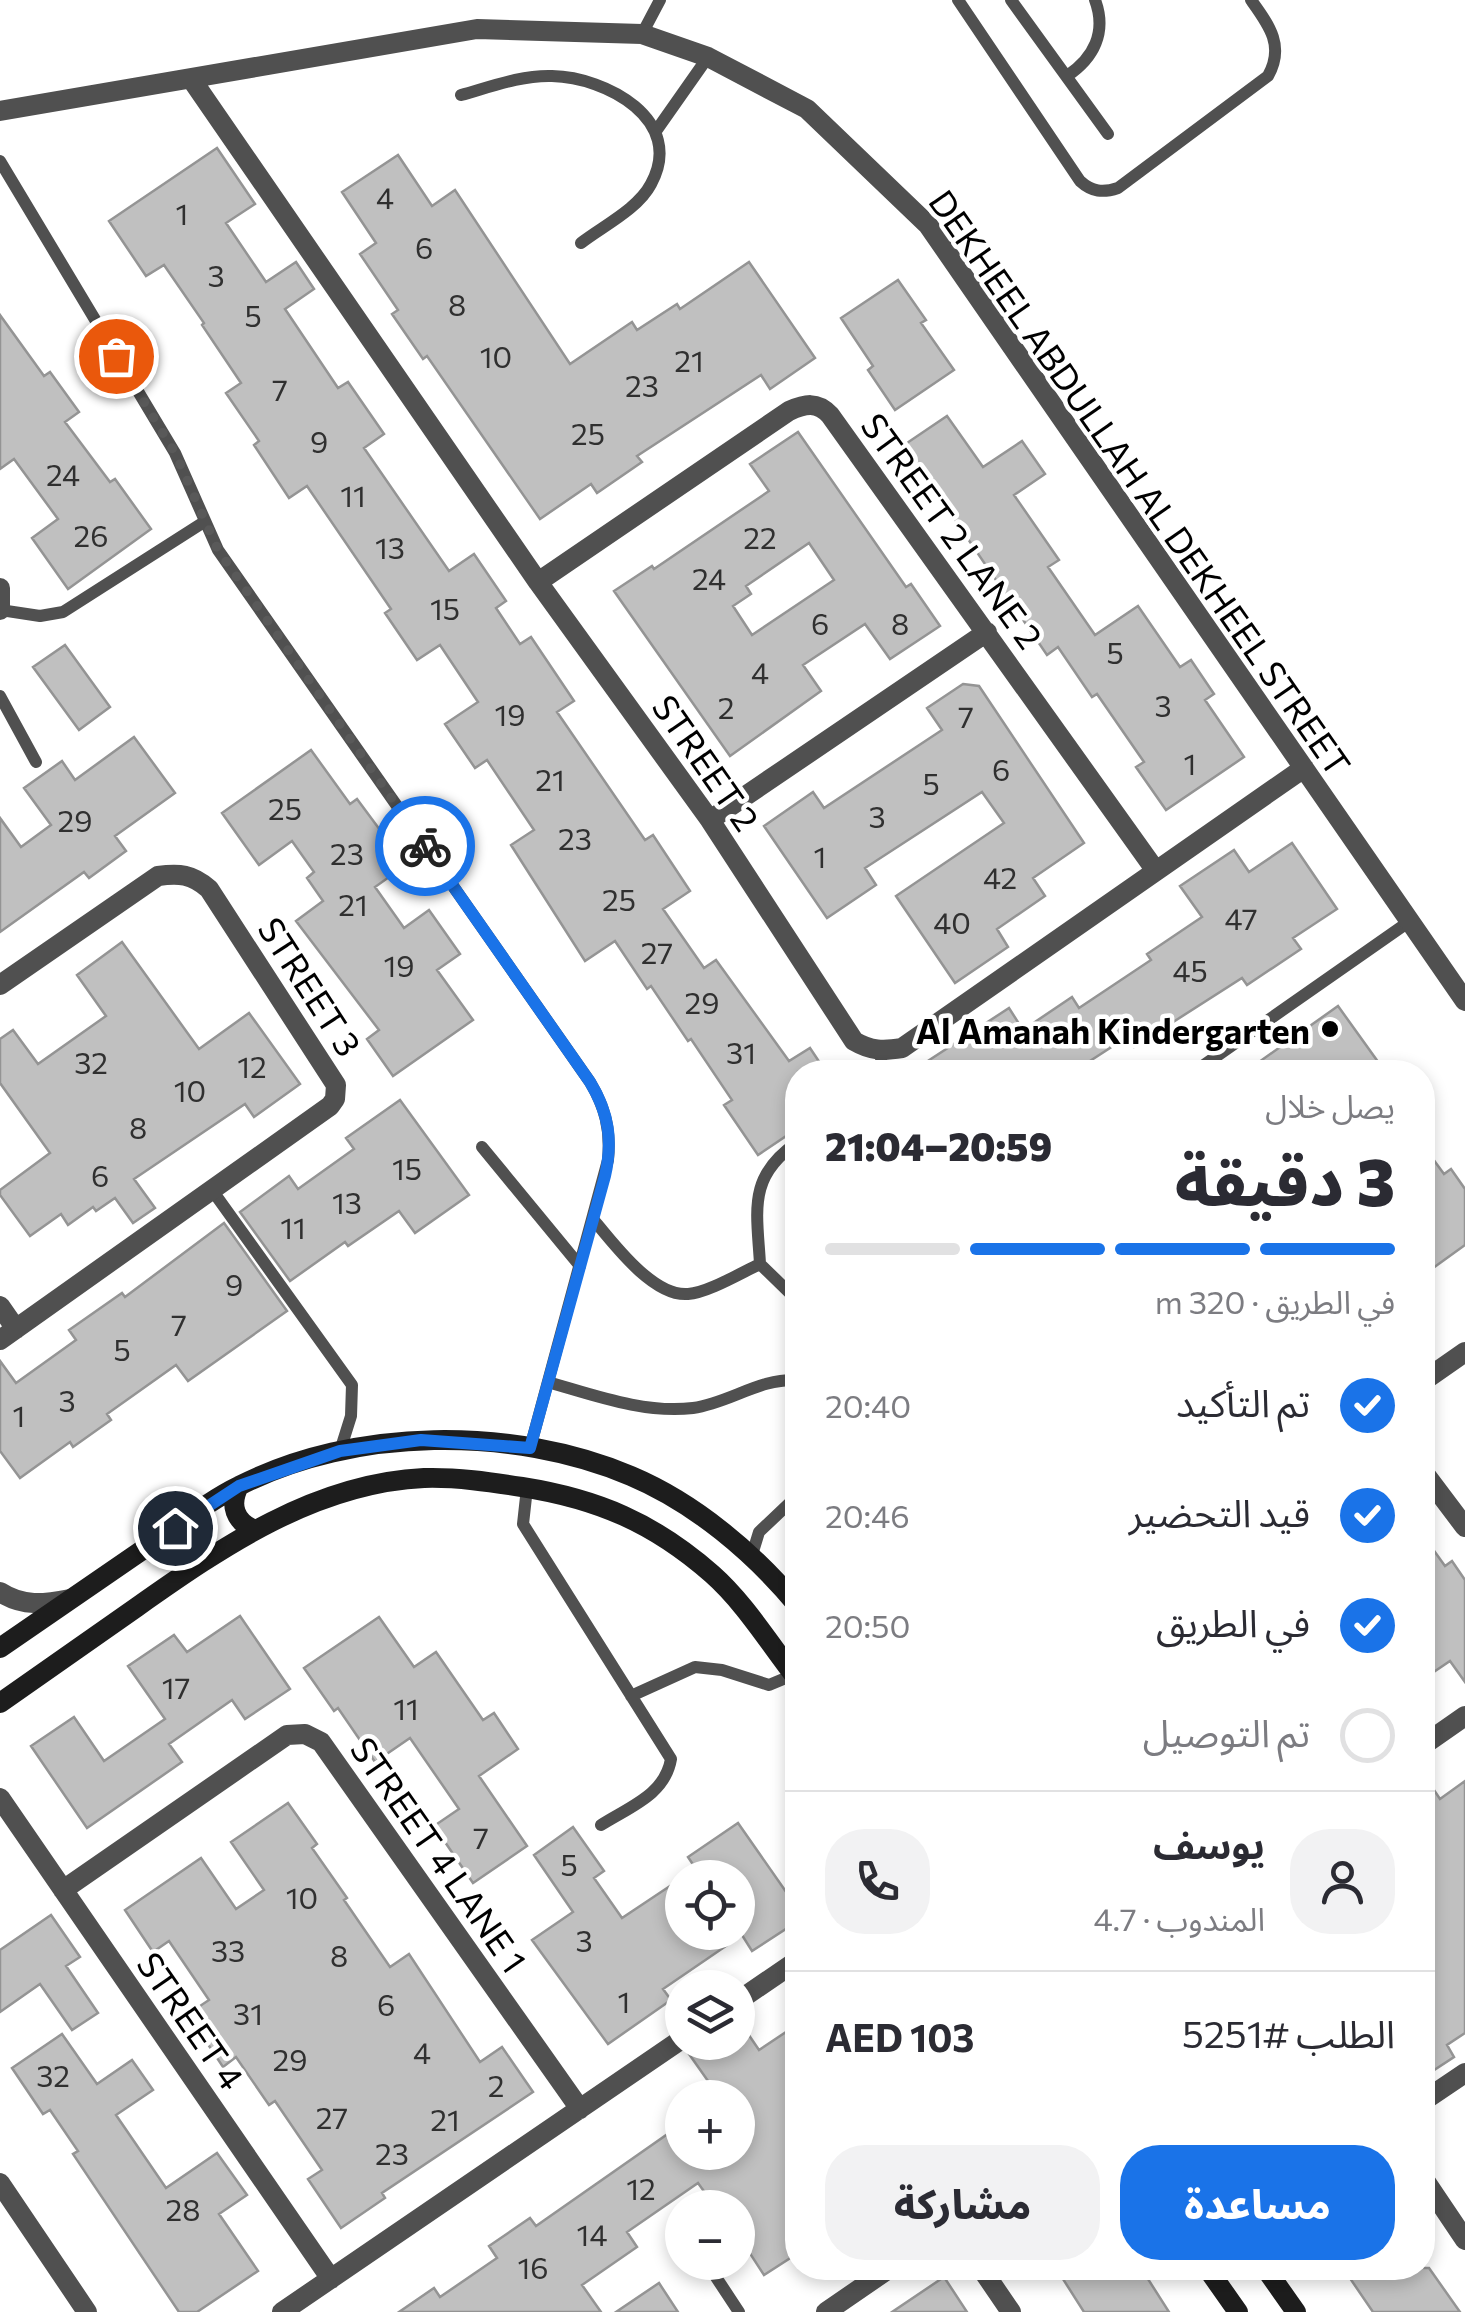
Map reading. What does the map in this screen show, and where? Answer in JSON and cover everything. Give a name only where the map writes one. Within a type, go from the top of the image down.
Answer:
[{"type":"street","name":"DEKHEEL ABDULLAH AL DEKHEEL STREET","points":[[0,111],[477,29],[642,34],[708,57],[807,109],[928,225],[1465,1001]]},
{"type":"street","name":"STREET 2","points":[[192,80],[538,582],[710,820],[854,1041],[879,1060]]},
{"type":"street","name":"STREET 2 LANE 2","points":[[538,582],[789,411],[814,404],[830,414],[1156,871]]},
{"type":"street","points":[[0,588],[0,610]]},
{"type":"street","points":[[710,820],[987,632]]},
{"type":"street","name":"STREET 2","points":[[884,1060],[1304,768]]},
{"type":"street","name":"STREET 3","points":[[0,985],[158,876],[178,873],[197,878],[336,1085],[336,1099],[330,1106],[8,1335],[0,1306]]},
{"type":"street","points":[[1435,1373],[1465,1352]]},
{"type":"street","points":[[0,1648],[239,1486],[340,1451],[421,1440],[530,1448],[632,1476],[716,1526],[785,1593]]},
{"type":"street","points":[[0,1703],[205,1559],[254,1530],[314,1504],[379,1485],[422,1478],[527,1488],[605,1506],[650,1528],[716,1577],[785,1665]]},
{"type":"street","points":[[239,1486],[234,1494],[234,1512],[254,1530]]},
{"type":"street","points":[[1435,1487],[1465,1527]]},
{"type":"street","points":[[175,1528],[193,1528],[201,1533],[207,1550],[205,1559]]},
{"type":"street","points":[[0,1592],[20,1603],[70,1600]]},
{"type":"street","points":[[1435,1737],[1465,1716]]},
{"type":"street","name":"STREET 4 LANE 1","points":[[63,1890],[286,1736],[305,1734],[322,1742],[580,2109]]},
{"type":"street","name":"STREET 4","points":[[0,1798],[331,2278]]},
{"type":"street","points":[[755,1989],[785,1969]]},
{"type":"street","points":[[282,2312],[665,2051]]},
{"type":"street","points":[[1435,2093],[1465,2073]]},
{"type":"street","points":[[0,2183],[87,2312]]},
{"type":"street","points":[[1435,2195],[1465,2240]]},
{"type":"street","points":[[826,2312],[873,2280]]},
{"type":"street","points":[[989,2280],[1011,2312]]},
{"type":"street","points":[[1215,2280],[1238,2312]]},
{"type":"street","points":[[1273,2280],[1296,2312]]},
{"type":"lane","points":[[642,34],[660,0]]},
{"type":"lane","points":[[958,0],[1080,181],[1091,190],[1105,192],[1118,188],[1268,76],[1275,59],[1276,40],[1251,0]]},
{"type":"lane","points":[[1011,0],[1108,134]]},
{"type":"lane","points":[[1067,76],[1091,56],[1098,42],[1100,26],[1095,0]]},
{"type":"lane","points":[[656,131],[708,57]]},
{"type":"lane","points":[[461,95],[530,77],[584,80],[631,103],[656,131],[660,150],[658,170],[650,188],[580,243]]},
{"type":"lane","points":[[0,160],[175,453],[218,550],[605,1111],[610,1143],[530,1448]]},
{"type":"lane","points":[[0,610],[40,616],[63,612],[204,522]]},
{"type":"lane","points":[[0,696],[36,762]]},
{"type":"lane","points":[[1211,1060],[1410,921]]},
{"type":"lane","points":[[482,1147],[580,1266]]},
{"type":"lane","points":[[785,1151],[771,1165],[756,1199],[760,1264],[785,1288]]},
{"type":"lane","points":[[212,1190],[352,1385],[351,1416],[340,1451]]},
{"type":"lane","points":[[592,1219],[626,1259],[668,1292],[690,1294],[760,1264]]},
{"type":"lane","points":[[548,1382],[659,1409],[696,1408],[776,1379],[785,1379]]},
{"type":"lane","points":[[527,1488],[523,1524],[671,1759],[669,1775],[661,1787],[600,1825]]},
{"type":"lane","points":[[751,1558],[759,1532],[785,1507]]},
{"type":"lane","points":[[631,1696],[695,1667],[722,1670],[769,1685],[785,1681]]},
{"type":"lane","points":[[718,2280],[739,2312]]},
{"type":"building","points":[[217,148],[255,204],[226,223],[266,282],[296,262],[314,289],[285,309],[338,388],[348,382],[384,434],[364,448],[449,571],[474,554],[506,601],[496,608],[520,644],[531,637],[574,701],[557,712],[645,840],[653,835],[690,891],[663,909],[704,968],[716,960],[788,1060],[785,1060],[785,1137],[758,1155],[724,1105],[732,1100],[691,1039],[688,1041],[651,986],[647,989],[615,941],[585,961],[511,845],[534,830],[487,760],[475,768],[445,724],[478,702],[440,645],[417,660],[385,613],[391,609],[307,486],[289,498],[254,445],[259,441],[226,393],[241,383],[204,323],[164,265],[146,276],[109,221]]},
{"type":"building","points":[[398,155],[432,206],[455,190],[570,364],[632,322],[637,330],[677,304],[680,309],[749,262],[815,358],[770,389],[761,375],[637,456],[642,462],[597,493],[591,484],[540,519],[427,356],[423,359],[392,314],[398,310],[360,254],[376,243],[342,192]]},
{"type":"building","points":[[898,280],[926,320],[921,323],[954,370],[895,410],[868,370],[873,366],[841,318]]},
{"type":"building","points":[[0,315],[44,376],[50,372],[79,412],[65,422],[110,482],[115,479],[151,529],[68,589],[32,538],[58,519],[14,459],[0,469]]},
{"type":"building","points":[[947,416],[983,467],[1022,441],[1045,474],[1014,495],[1059,560],[1048,567],[1095,635],[1138,606],[1180,667],[1191,660],[1214,694],[1205,700],[1244,757],[1166,810],[1136,767],[1144,762],[1097,694],[1092,697],[1058,647],[1047,655],[904,445]]},
{"type":"building","points":[[798,432],[906,587],[911,584],[940,626],[890,659],[865,624],[803,665],[821,691],[730,756],[614,591],[652,566],[654,569],[769,491],[750,464]],"holes":[[[809,543],[834,580],[752,635],[733,606],[751,594],[746,586]]]},
{"type":"building","points":[[65,645],[110,707],[79,730],[33,667]]},
{"type":"building","points":[[963,684],[979,686],[1084,843],[1033,878],[1045,896],[997,929],[1008,947],[955,983],[896,896],[1004,823],[982,792],[865,868],[876,885],[827,918],[764,826],[813,792],[824,808],[942,730],[927,708]]},
{"type":"building","points":[[134,737],[175,793],[115,836],[126,851],[89,878],[84,872],[0,932],[0,818],[21,847],[51,825],[24,788],[62,761],[75,780]]},
{"type":"building","points":[[311,750],[350,804],[357,799],[406,865],[375,887],[404,928],[429,910],[460,954],[437,970],[473,1020],[393,1076],[367,1039],[379,1030],[296,921],[323,901],[307,878],[314,872],[292,841],[259,865],[222,813]]},
{"type":"building","points":[[1292,843],[1337,909],[1293,938],[1301,949],[1247,985],[1242,978],[1134,1047],[1127,1037],[1092,1060],[929,1060],[1009,1008],[1023,1030],[1072,997],[1079,1008],[1151,960],[1147,954],[1202,917],[1180,886],[1234,850],[1249,872]]},
{"type":"building","points":[[122,942],[199,1049],[249,1013],[300,1084],[254,1117],[245,1104],[134,1179],[155,1208],[133,1223],[115,1198],[96,1211],[93,1207],[68,1225],[61,1214],[30,1236],[0,1190],[50,1153],[0,1083],[0,1039],[13,1030],[38,1064],[106,1016],[77,975]]},
{"type":"building","name":"Al Amanah Kindergarten","points":[[1338,1006],[1377,1060],[1262,1060]]},
{"type":"building","points":[[810,1048],[818,1060],[791,1060]]},
{"type":"building","points":[[400,1100],[469,1195],[415,1233],[399,1211],[348,1246],[345,1242],[290,1281],[240,1212],[289,1176],[298,1189],[354,1149],[346,1138]]},
{"type":"building","points":[[1435,1162],[1444,1174],[1451,1169],[1465,1189],[1465,1245],[1435,1267]]},
{"type":"building","points":[[224,1223],[287,1311],[188,1381],[176,1365],[107,1414],[111,1420],[73,1447],[70,1442],[20,1478],[0,1451],[0,1361],[16,1383],[76,1340],[69,1330],[122,1293],[125,1297]]},
{"type":"building","points":[[1435,1552],[1445,1566],[1452,1561],[1465,1580],[1465,1682],[1450,1661],[1435,1671]]},
{"type":"building","points":[[240,1616],[290,1689],[245,1719],[232,1700],[169,1744],[182,1762],[87,1828],[31,1746],[74,1717],[104,1761],[165,1719],[128,1666],[174,1635],[187,1652]]},
{"type":"building","points":[[379,1617],[414,1667],[436,1652],[483,1720],[494,1713],[518,1749],[479,1776],[527,1846],[473,1883],[434,1826],[459,1809],[410,1738],[375,1762],[338,1708],[334,1711],[304,1668]]},
{"type":"building","points":[[1465,1781],[1465,2033],[1447,2045],[1454,2057],[1435,2069],[1435,1792],[1440,1799]]},
{"type":"building","points":[[288,1803],[317,1844],[312,1848],[347,1898],[344,1900],[390,1967],[409,1954],[480,2062],[502,2047],[533,2092],[382,2193],[385,2198],[341,2228],[308,2179],[322,2170],[275,2101],[269,2105],[236,2057],[223,2067],[188,2014],[209,2000],[169,1941],[153,1952],[125,1910],[201,1858],[236,1909],[264,1890],[231,1842]]},
{"type":"building","points":[[738,1823],[785,1890],[785,1929],[755,1949],[755,1860],[688,1857]]},
{"type":"building","points":[[573,1827],[604,1871],[594,1878],[622,1918],[665,1889],[665,1950],[720,1950],[691,1970],[665,1970],[665,2004],[608,2044],[532,1940],[573,1912],[534,1855]]},
{"type":"building","points":[[51,1915],[80,1957],[66,1966],[98,2013],[72,2030],[40,1984],[0,2012],[0,1950]]},
{"type":"building","points":[[785,2033],[785,2261],[764,2275],[755,2261],[755,2190],[703,2190],[698,2183],[688,2190],[665,2190],[665,2206],[627,2232],[637,2247],[582,2285],[601,2312],[399,2312],[434,2288],[440,2297],[497,2258],[489,2246],[530,2218],[536,2226],[665,2136],[665,2170],[755,2170],[755,2080],[707,2080],[693,2060],[755,2060],[755,2044],[759,2050]]},
{"type":"building","points":[[62,2034],[97,2084],[132,2060],[153,2090],[116,2115],[166,2188],[217,2153],[247,2195],[219,2214],[258,2271],[197,2312],[179,2312],[73,2154],[78,2151],[50,2110],[43,2114],[12,2068]]},
{"type":"building","points":[[1435,2277],[1460,2312],[1373,2312],[1351,2280],[1435,2280]]},
{"type":"building","points":[[940,2280],[946,2280],[967,2312],[892,2312]]},
{"type":"building","points":[[1064,2280],[1149,2280],[1169,2312],[1084,2312]]},
{"type":"building","points":[[659,2283],[678,2312],[616,2312]]},
{"type":"way so far","points":[[116,356],[175,453],[218,550],[425,846]]},
{"type":"place","name":"Al Amanah Kindergarten","points":[[1330,1029]]},
{"type":"route","points":[[175,1528],[239,1486],[340,1451],[421,1440],[530,1448],[605,1176],[609,1127],[590,1082],[425,846]]}]
